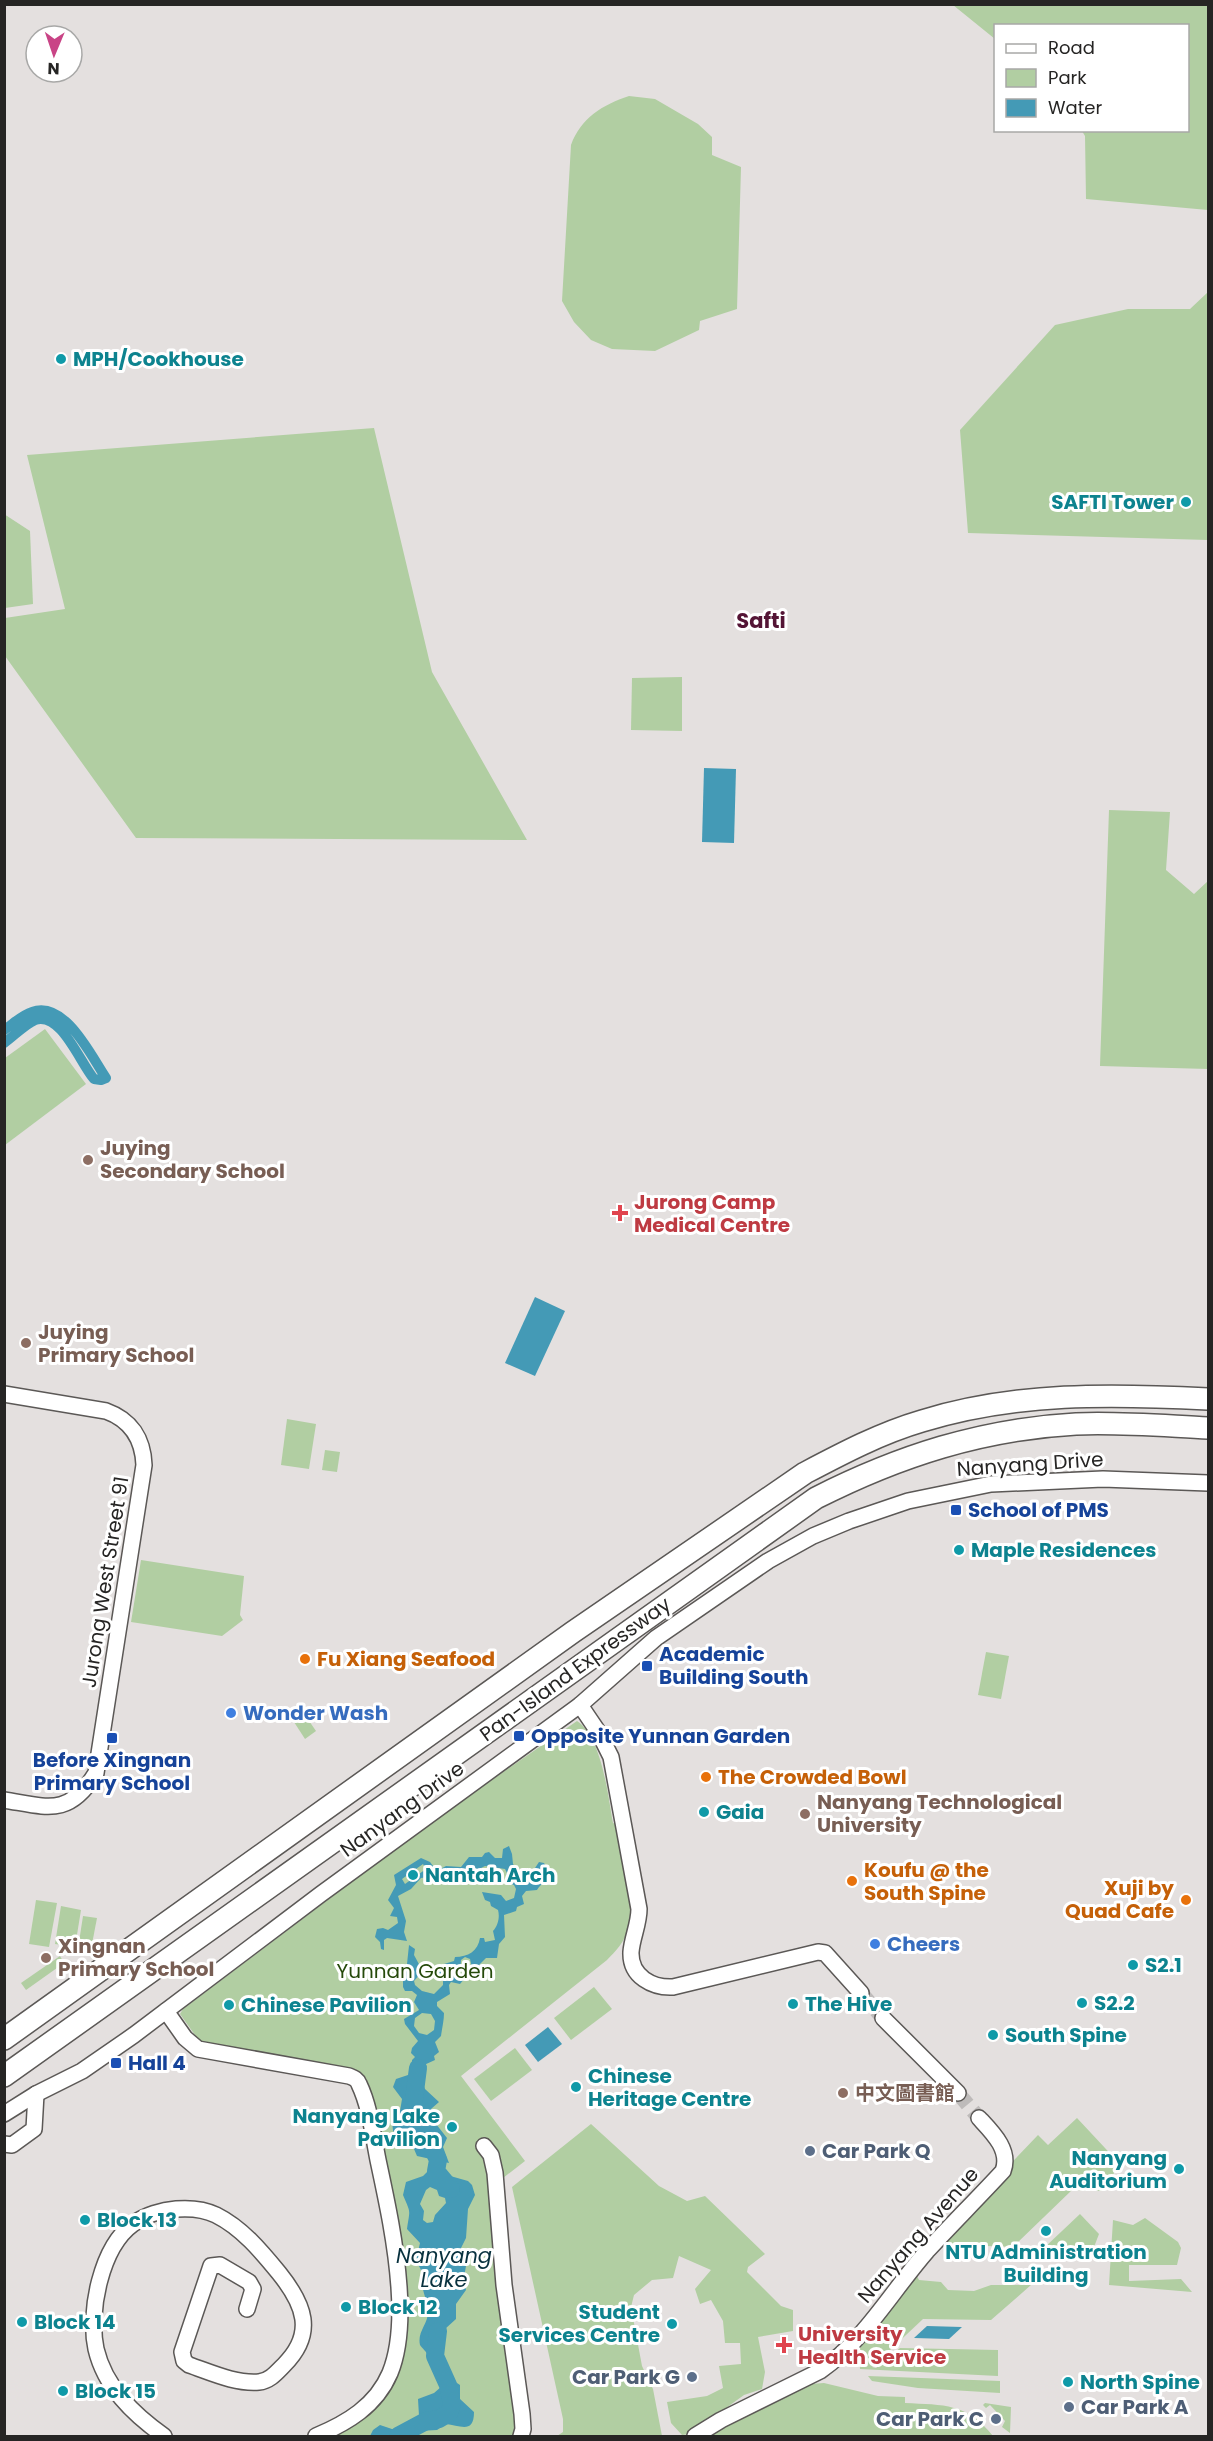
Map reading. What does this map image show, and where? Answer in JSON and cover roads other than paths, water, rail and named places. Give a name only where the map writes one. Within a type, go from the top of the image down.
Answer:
[{"type":"highway","name":"Pan-Island Expressway","points":[[4,2039],[573,1632],[805,1473],[845,1452],[922,1421],[993,1405],[1044,1397],[1109,1394],[1209,1399]]},
{"type":"highway","name":"Pan-Island Expressway","points":[[4,2076],[816,1498],[886,1465],[942,1446],[983,1436],[1077,1424],[1209,1428]]},
{"type":"street","name":"Jurong West Street 91","points":[[4,1394],[106,1411],[119,1416],[139,1439],[144,1465],[96,1773],[79,1796],[63,1805],[48,1807],[4,1800]]},
{"type":"street","name":"Jurong West Street 91","points":[[4,1401],[92,1415],[114,1422],[125,1430],[132,1440],[137,1452],[137,1466],[88,1772],[74,1792],[61,1798],[47,1800],[4,1793]]},
{"type":"street","name":"Nanyang Drive","points":[[4,2114],[36,2094],[81,2071],[166,2012],[321,1894],[580,1705],[656,1638],[768,1561],[831,1528],[878,1510],[940,1493],[991,1484],[1102,1479],[1209,1483]]},
{"type":"street","points":[[580,1705],[599,1733],[615,1773],[639,1910],[639,1925],[631,1951],[635,1969],[641,1976],[655,1986],[673,1987],[818,1952],[825,1953],[861,1993]]},
{"type":"street","points":[[166,2012],[193,2046],[207,2051],[349,2076],[358,2082],[371,2124],[389,2206],[399,2288],[397,2352],[385,2383],[369,2404],[359,2414],[316,2436]]},
{"type":"street","points":[[883,2018],[958,2093]]},
{"type":"street","points":[[4,2145],[12,2145],[34,2129],[36,2094]]},
{"type":"street","name":"Nanyang Avenue","points":[[695,2436],[721,2420],[820,2371],[835,2361],[854,2342],[927,2252],[1003,2170],[1005,2164],[1003,2149],[980,2118]]},
{"type":"street","points":[[484,2145],[491,2155],[495,2173],[504,2285],[522,2414],[521,2436]]},
{"type":"street","points":[[164,2436],[133,2412],[119,2396],[109,2381],[97,2350],[94,2333],[96,2296],[104,2266],[119,2238],[134,2223],[165,2210],[198,2210],[214,2214],[230,2223],[255,2244],[300,2306],[304,2330],[300,2343],[290,2359],[272,2377],[257,2382],[238,2380],[189,2365],[184,2361],[182,2352],[211,2266],[220,2265],[249,2282],[253,2289],[247,2309]]},
{"type":"water","points":[[704,768],[736,769],[734,843],[702,842]]},
{"type":"water","points":[[535,1297],[565,1311],[535,1376],[505,1363]]},
{"type":"water","points":[[509,1846],[513,1864],[522,1876],[533,1871],[539,1862],[544,1863],[547,1868],[547,1876],[537,1890],[526,1891],[522,1896],[524,1904],[517,1907],[516,1911],[504,1915],[505,1937],[499,1944],[497,1958],[486,1958],[478,1966],[478,1971],[465,1978],[460,1984],[451,1982],[450,1994],[437,2002],[437,2006],[444,2013],[441,2036],[435,2042],[439,2052],[434,2056],[435,2060],[424,2065],[422,2070],[412,2066],[412,2060],[415,2057],[411,2053],[412,2048],[418,2041],[405,2024],[404,2019],[419,2010],[414,2002],[417,1995],[412,1991],[405,1991],[403,1972],[389,1969],[389,1964],[404,1967],[407,1964],[409,1945],[415,1949],[414,1955],[420,1966],[429,1966],[439,1971],[444,1964],[454,1961],[455,1957],[472,1952],[480,1938],[484,1938],[485,1942],[495,1940],[493,1931],[498,1921],[498,1910],[485,1900],[482,1892],[501,1895],[506,1901],[514,1898],[516,1889],[514,1885],[505,1882],[507,1873],[505,1869],[485,1866],[481,1868],[481,1873],[472,1875],[468,1881],[449,1883],[438,1876],[421,1878],[411,1889],[398,1896],[406,1921],[404,1932],[407,1941],[387,1938],[384,1940],[384,1950],[381,1949],[380,1942],[375,1937],[377,1929],[388,1930],[398,1923],[397,1917],[390,1916],[394,1908],[388,1900],[396,1885],[394,1875],[421,1858],[430,1862],[437,1871],[446,1866],[461,1867],[469,1857],[482,1857],[489,1852],[495,1858],[502,1858],[503,1849]],"holes":[[[423,1864],[426,1869],[405,1884],[402,1879]],[[465,1957],[470,1959],[472,1968],[467,1974],[460,1974],[461,1960]],[[422,1972],[443,1977],[443,1985],[434,1994],[422,1991],[414,1981]],[[422,2013],[431,2014],[435,2021],[434,2030],[427,2035],[419,2033],[414,2026],[415,2018]]]},
{"type":"water","points":[[548,2027],[562,2044],[538,2062],[525,2045]]},
{"type":"water","points":[[408,2075],[421,2078],[425,2089],[439,2102],[431,2109],[433,2112],[429,2115],[447,2138],[443,2147],[449,2163],[417,2156],[411,2142],[393,2131],[392,2120],[400,2111],[402,2099],[393,2087],[396,2079]]},
{"type":"water","name":"Nanyang Lake","points":[[429,2170],[468,2181],[475,2195],[468,2209],[466,2238],[461,2248],[466,2266],[464,2277],[466,2290],[456,2304],[456,2319],[445,2329],[443,2348],[439,2354],[428,2356],[419,2340],[428,2312],[422,2284],[423,2274],[416,2260],[420,2243],[407,2229],[409,2211],[403,2195],[406,2182],[423,2176]],"holes":[[[430,2187],[437,2190],[439,2196],[445,2198],[446,2203],[435,2215],[433,2222],[427,2223],[423,2220],[424,2211],[420,2204],[426,2190]]]},
{"type":"water","points":[[927,2326],[962,2327],[949,2339],[914,2338]]},
{"type":"water","points":[[454,2381],[460,2385],[460,2399],[474,2412],[471,2424],[465,2427],[446,2424],[437,2430],[418,2431],[411,2421],[419,2416],[418,2399]]},
{"type":"water","points":[[380,2425],[395,2430],[404,2428],[413,2436],[370,2436],[373,2430]]},
{"type":"waterway","points":[[4,1030],[32,1012],[44,1010],[55,1014],[76,1032],[106,1078],[94,1079],[61,1030],[44,1019],[31,1022],[4,1043]]},
{"type":"waterway","points":[[414,2099],[418,2068]]},
{"type":"waterway","points":[[428,2138],[438,2160],[436,2171],[451,2189]]},
{"type":"waterway","points":[[398,2436],[426,2421],[439,2419],[449,2413],[452,2405],[448,2385],[435,2356],[438,2331]]},
{"type":"tunnel","points":[[861,1993],[883,2018]]},
{"type":"tunnel","points":[[958,2093],[979,2118]]},
{"type":"place","name":"MPH/Cookhouse","points":[[61,359]]},
{"type":"place","name":"SAFTI Tower","points":[[1186,502]]},
{"type":"place","name":"Juying Secondary School","points":[[88,1160]]},
{"type":"place","name":"Jurong Camp Medical Centre","points":[[620,1213]]},
{"type":"place","name":"Juying Primary School","points":[[26,1343]]},
{"type":"place","name":"School of PMS","points":[[956,1510]]},
{"type":"place","name":"Maple Residences","points":[[959,1550]]},
{"type":"place","name":"Fu Xiang Seafood","points":[[305,1659]]},
{"type":"place","name":"Academic Building South","points":[[647,1666]]},
{"type":"place","name":"Wonder Wash","points":[[231,1713]]},
{"type":"place","name":"Opposite Yunnan Garden","points":[[519,1736]]},
{"type":"place","name":"Before Xingnan Primary School","points":[[112,1738]]},
{"type":"place","name":"The Crowded Bowl","points":[[706,1777]]},
{"type":"place","name":"Gaia","points":[[704,1812]]},
{"type":"place","name":"Nanyang Technological University","points":[[805,1814]]},
{"type":"place","name":"Nantah Arch","points":[[413,1875]]},
{"type":"place","name":"Koufu @ the South Spine","points":[[852,1881]]},
{"type":"place","name":"Xuji by Quad Cafe","points":[[1186,1900]]},
{"type":"place","name":"Cheers","points":[[875,1944]]},
{"type":"place","name":"Xingnan Primary School","points":[[46,1958]]},
{"type":"place","name":"S2.1","points":[[1133,1965]]},
{"type":"place","name":"S2.2","points":[[1082,2003]]},
{"type":"place","name":"The Hive","points":[[793,2004]]},
{"type":"place","name":"Chinese Pavilion","points":[[229,2005]]},
{"type":"place","name":"South Spine","points":[[993,2035]]},
{"type":"place","name":"Hall 4","points":[[116,2063]]},
{"type":"place","name":"Chinese Heritage Centre","points":[[576,2087]]},
{"type":"place","name":"中文圖書館","points":[[843,2093]]},
{"type":"place","name":"Nanyang Lake Pavilion","points":[[452,2127]]},
{"type":"place","name":"Car Park Q","points":[[810,2151]]},
{"type":"place","name":"Nanyang Auditorium","points":[[1179,2169]]},
{"type":"place","name":"Block 13","points":[[85,2220]]},
{"type":"place","name":"NTU Administration Building","points":[[1046,2231]]},
{"type":"place","name":"Block 12","points":[[346,2307]]},
{"type":"place","name":"Block 14","points":[[22,2322]]},
{"type":"place","name":"Student Services Centre","points":[[672,2324]]},
{"type":"place","name":"University Health Service","points":[[784,2345]]},
{"type":"place","name":"Car Park G","points":[[692,2377]]},
{"type":"place","name":"North Spine","points":[[1068,2382]]},
{"type":"place","name":"Block 15","points":[[63,2391]]},
{"type":"place","name":"Car Park A","points":[[1069,2407]]},
{"type":"place","name":"Car Park C","points":[[996,2419]]},
{"type":"district","name":"Safti","points":[[761,621]]},
{"type":"park label","name":"Yunnan Garden","points":[[415,1971]]}]
